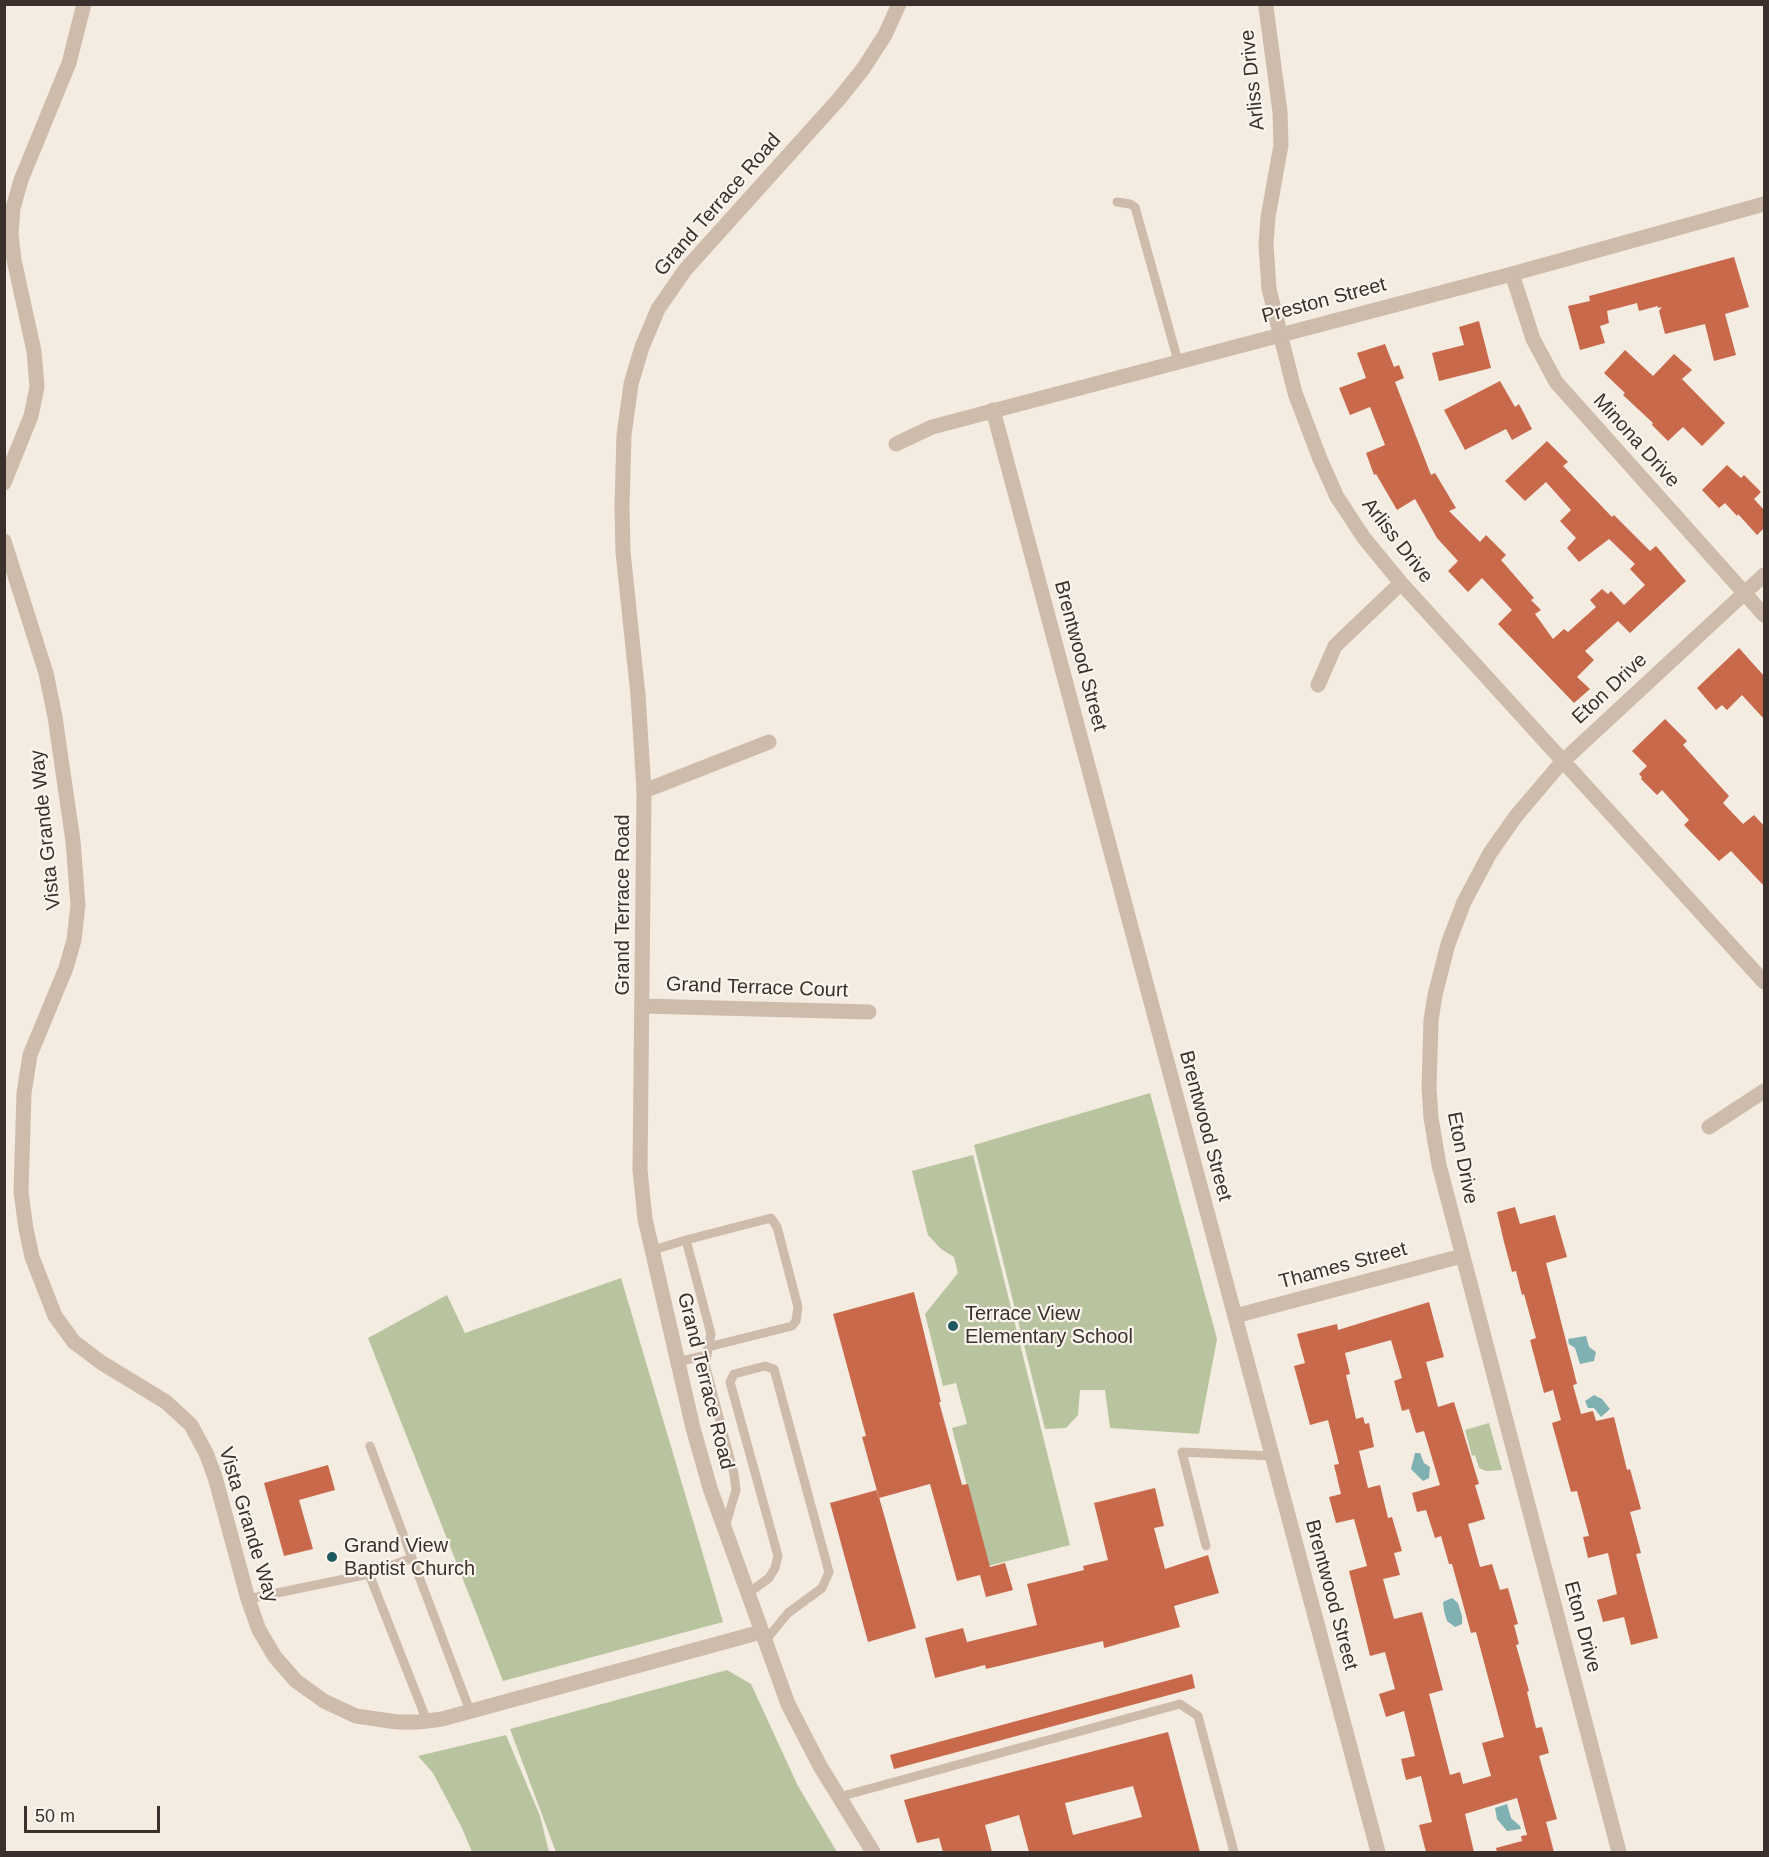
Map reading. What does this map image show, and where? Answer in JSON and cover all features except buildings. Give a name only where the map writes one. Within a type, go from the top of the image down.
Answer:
[{"type":"street","points":[[4,483],[31,416],[37,387],[34,351],[14,260],[11,235],[13,208],[21,180],[69,63],[84,4]]},
{"type":"street","name":"Grand Terrace Road","points":[[873,1852],[820,1766],[788,1704],[747,1594],[710,1488],[693,1428],[645,1219],[640,1170],[644,1006],[644,791],[638,683],[623,552],[622,506],[624,435],[631,384],[642,347],[658,309],[686,270],[864,69],[885,35],[898,4]]},
{"type":"street","name":"Arliss Drive","points":[[1266,7],[1280,112],[1281,145],[1266,245],[1269,289],[1295,393],[1337,497],[1364,538],[1401,583],[1764,982]]},
{"type":"street","name":"Preston Street","points":[[896,444],[932,427],[993,410],[1512,274],[1764,204]]},
{"type":"street","name":"Minona Drive","points":[[1512,274],[1533,339],[1556,382],[1764,615]]},
{"type":"street","name":"Brentwood Street","points":[[993,410],[1378,1852]]},
{"type":"street","name":"Vista Grande Way","points":[[4,542],[48,684],[73,841],[78,905],[74,939],[66,968],[30,1055],[24,1093],[21,1192],[28,1238],[39,1276],[55,1316],[74,1342],[102,1363],[166,1402],[191,1425],[206,1453],[215,1478],[248,1599],[259,1630],[275,1657],[296,1681],[324,1701],[356,1716],[397,1722],[427,1721],[763,1637]]},
{"type":"street","name":"Eton Drive","points":[[1619,1852],[1438,1165],[1431,1118],[1429,1060],[1435,995],[1448,944],[1464,902],[1479,872],[1515,816],[1562,762],[1764,575]]},
{"type":"street","points":[[1318,685],[1335,646],[1401,583]]},
{"type":"street","points":[[644,791],[769,742]]},
{"type":"street","name":"Grand Terrace Court","points":[[644,1006],[869,1012]]},
{"type":"street","points":[[1709,1127],[1764,1091]]},
{"type":"street","name":"Thames Street","points":[[1234,1316],[1462,1256]]},
{"type":"lane","points":[[1117,202],[1135,207],[1178,361]]},
{"type":"lane","points":[[653,1250],[771,1218],[777,1227],[798,1306],[796,1321],[792,1326],[677,1362]]},
{"type":"lane","points":[[686,1240],[711,1334],[705,1364],[735,1482],[736,1490],[724,1529]]},
{"type":"lane","points":[[747,1594],[769,1578],[778,1556],[730,1382],[734,1374],[765,1366],[774,1369],[829,1572],[822,1588],[788,1613],[763,1637]]},
{"type":"lane","points":[[370,1446],[470,1712]]},
{"type":"lane","points":[[1206,1546],[1182,1452],[1272,1456]]},
{"type":"lane","points":[[248,1599],[369,1574],[412,1558]]},
{"type":"lane","points":[[369,1574],[427,1721]]},
{"type":"lane","points":[[839,1797],[1180,1704],[1198,1716],[1234,1852]]},
{"type":"green space","points":[[1150,1093],[1217,1339],[1199,1434],[1110,1428],[1105,1390],[1080,1390],[1078,1415],[1066,1428],[1045,1429],[974,1145]]},
{"type":"green space","points":[[973,1155],[1070,1545],[988,1566],[952,1428],[967,1424],[956,1383],[943,1386],[925,1314],[958,1273],[954,1257],[941,1249],[928,1235],[912,1171]]},
{"type":"green space","points":[[621,1278],[723,1622],[503,1681],[368,1338],[447,1295],[465,1333]]},
{"type":"green space","points":[[1489,1423],[1502,1470],[1486,1471],[1479,1468],[1475,1455],[1472,1456],[1465,1430]]},
{"type":"green space","points":[[727,1670],[751,1684],[798,1786],[837,1852],[556,1852],[510,1729]]},
{"type":"green space","points":[[506,1735],[540,1816],[549,1852],[472,1852],[433,1773],[418,1756]]},
{"type":"water","points":[[1586,1336],[1589,1347],[1596,1352],[1594,1361],[1580,1364],[1575,1348],[1569,1344],[1568,1339]]},
{"type":"water","points":[[1594,1395],[1602,1399],[1610,1409],[1601,1417],[1594,1408],[1588,1408],[1585,1401]]},
{"type":"water","points":[[1415,1453],[1420,1453],[1424,1463],[1430,1467],[1429,1478],[1423,1481],[1411,1469]]},
{"type":"water","points":[[1452,1598],[1458,1603],[1462,1616],[1462,1624],[1455,1627],[1447,1621],[1443,1602]]},
{"type":"water","points":[[1507,1804],[1511,1818],[1521,1829],[1507,1831],[1497,1819],[1495,1808]]},
{"type":"place","name":"Terrace View Elementary School","points":[[953,1326]]},
{"type":"place","name":"Grand View Baptist Church","points":[[332,1557]]}]
